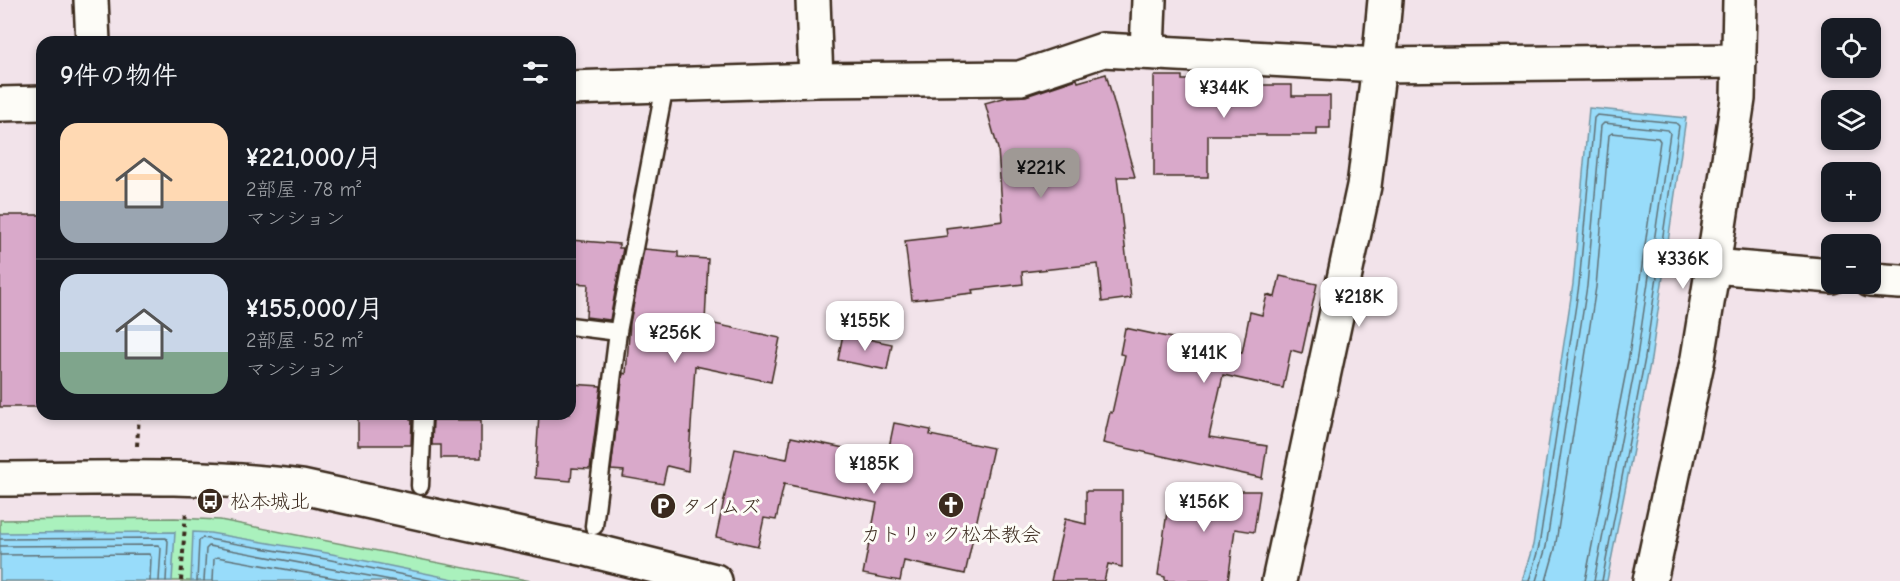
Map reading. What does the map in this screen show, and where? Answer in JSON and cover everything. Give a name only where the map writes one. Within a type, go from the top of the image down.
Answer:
[{"type":"street","points":[[91,0],[93,36]]},
{"type":"street","points":[[813,0],[816,80]]},
{"type":"street","points":[[1147,52],[1149,0]]},
{"type":"street","points":[[1279,581],[1364,186],[1385,0]]},
{"type":"street","points":[[1650,581],[1698,358],[1713,266],[1738,99],[1740,0]]},
{"type":"street","points":[[576,88],[816,80],[1020,78],[1103,50],[1379,65],[1739,61]]},
{"type":"street","points":[[0,104],[36,103]]},
{"type":"street","points":[[1713,266],[1821,275]]},
{"type":"street","points":[[1881,281],[1900,282]]},
{"type":"street","points":[[0,478],[201,478],[255,481],[302,487],[590,550],[715,581]]},
{"type":"lane","points":[[594,526],[618,332],[665,85]]},
{"type":"lane","points":[[576,327],[618,332]]},
{"type":"lane","points":[[420,486],[423,420]]},
{"type":"path","points":[[137,453],[139,420]]},
{"type":"path","points":[[181,581],[186,507]]},
{"type":"green space","points":[[175,518],[220,520],[531,581],[0,581],[0,520]]},
{"type":"water","points":[[1589,108],[1686,118],[1651,359],[1607,581],[1522,581],[1533,545],[1573,284]]},
{"type":"water","points":[[175,532],[172,581],[0,581],[0,533]]},
{"type":"water","points":[[193,532],[327,553],[463,581],[191,581]]},
{"type":"building","points":[[1106,74],[1135,177],[1117,177],[1131,298],[1102,302],[1098,264],[1022,272],[1023,284],[912,300],[905,241],[947,236],[946,228],[1003,221],[998,149],[985,103],[1007,97],[1026,96],[1077,79],[1078,82]]},
{"type":"building","points":[[1154,76],[1182,76],[1182,80],[1233,80],[1233,85],[1292,85],[1292,96],[1330,96],[1330,128],[1317,128],[1317,135],[1208,135],[1208,177],[1154,177]]},
{"type":"building","points":[[0,215],[36,215],[36,407],[0,407]]},
{"type":"building","points":[[576,240],[619,244],[619,248],[623,248],[610,320],[586,317],[588,284],[576,283]]},
{"type":"building","points":[[644,249],[678,252],[678,257],[708,259],[705,322],[780,338],[771,382],[695,366],[688,471],[667,466],[663,484],[623,477],[624,471],[611,470],[623,373],[626,374],[630,323]]},
{"type":"building","points":[[1280,276],[1317,284],[1302,353],[1291,350],[1283,388],[1223,375],[1209,437],[1267,446],[1262,478],[1103,443],[1125,355],[1120,354],[1125,328],[1242,353],[1250,312],[1262,315],[1267,295],[1275,297]]},
{"type":"building","points":[[843,334],[892,344],[887,370],[838,360]]},
{"type":"building","points":[[576,384],[601,386],[590,469],[572,468],[571,481],[535,478],[539,420],[576,420]]},
{"type":"building","points":[[358,420],[412,420],[411,445],[358,445]]},
{"type":"building","points":[[433,420],[481,420],[481,458],[441,458],[441,445],[432,445]]},
{"type":"building","points":[[894,423],[931,430],[930,435],[993,448],[965,574],[904,561],[900,581],[863,574],[877,503],[784,484],[776,520],[764,518],[758,546],[716,537],[735,449],[787,459],[791,437],[887,457]]},
{"type":"building","points":[[1086,491],[1122,491],[1122,567],[1108,564],[1104,581],[1051,581],[1065,519],[1086,524]]},
{"type":"building","points":[[1170,491],[1260,491],[1254,532],[1235,529],[1228,581],[1165,581],[1165,577],[1158,575]]},
{"type":"place","name":"松本城北","points":[[210,501]]},
{"type":"place","name":"カトリック松本教会","points":[[951,505]]},
{"type":"place","name":"タイムズ","points":[[663,506]]}]
